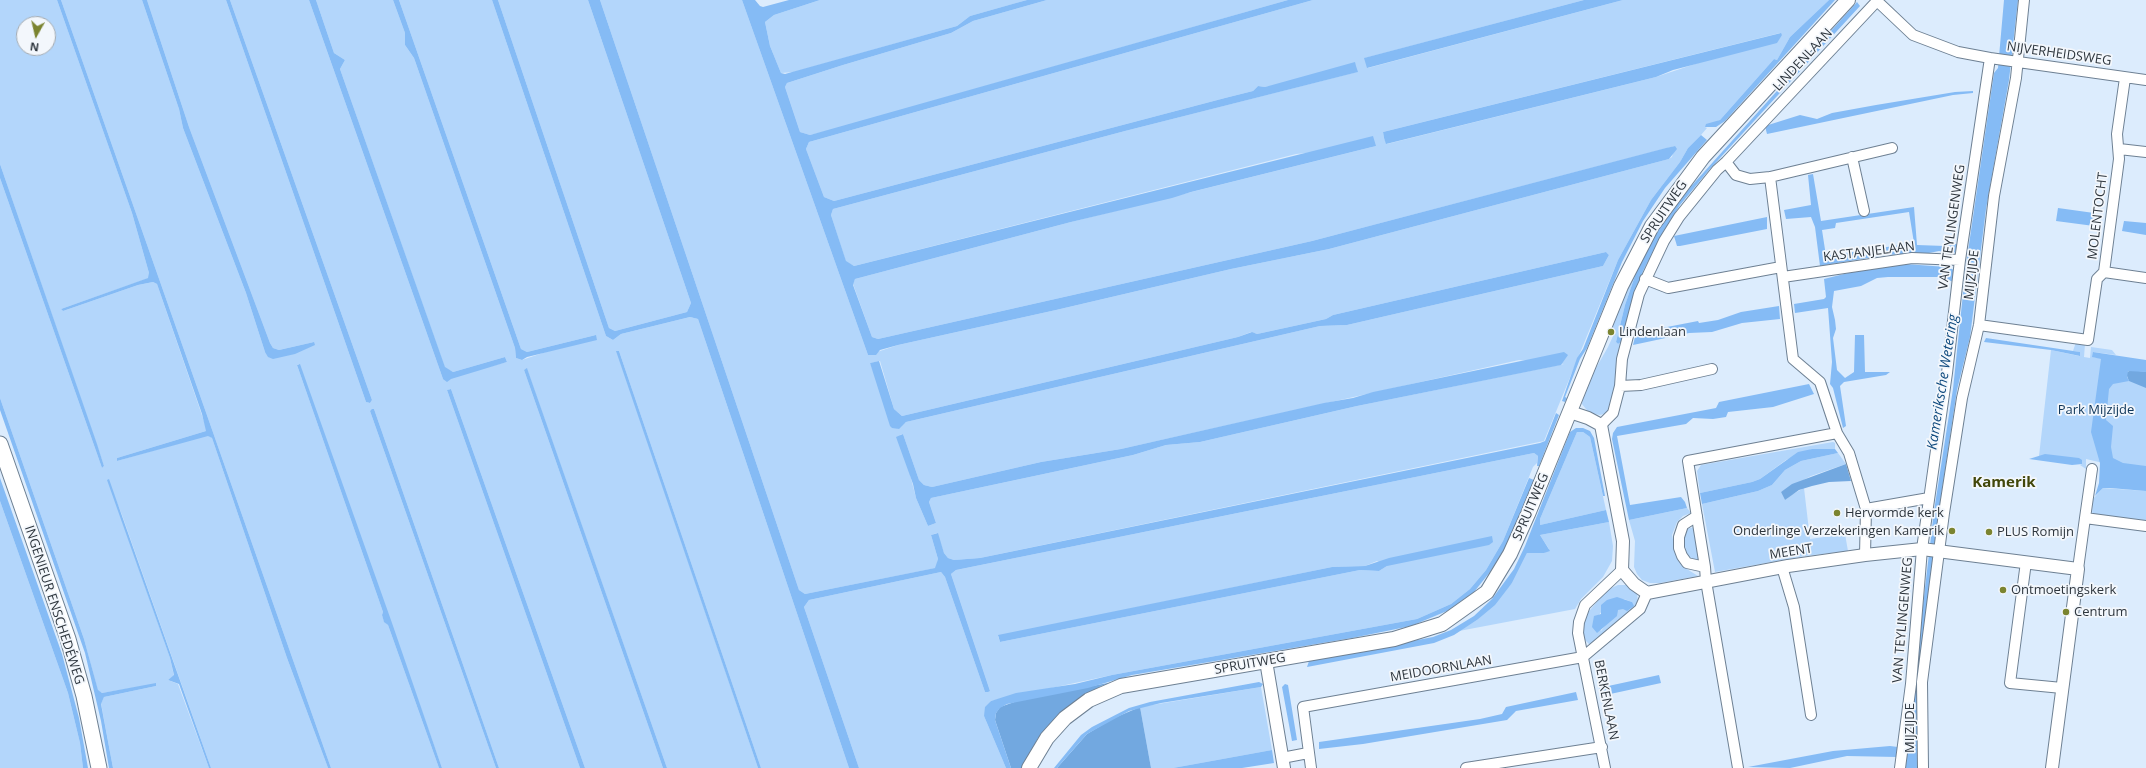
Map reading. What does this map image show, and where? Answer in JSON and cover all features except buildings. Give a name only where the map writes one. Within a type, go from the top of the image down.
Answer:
[{"type":"main road","name":"SPRUITWEG","points":[[1029,768],[1047,738],[1065,718],[1089,700],[1120,686],[1394,639],[1442,624],[1487,592],[1510,554],[1621,286],[1652,226],[1703,158],[1848,0]]},
{"type":"main road","name":"INGENIEUR ENSCHEDÉWEG","points":[[0,444],[68,639],[84,696],[99,768]]},
{"type":"street","name":"MIJZIJDE","points":[[1923,768],[1922,682],[1932,550],[1962,398],[1979,325],[1993,203],[2016,78],[2014,61],[2024,0]]},
{"type":"street","points":[[1877,1],[1913,35],[1958,52],[1994,59]]},
{"type":"street","name":"LINDENLAAN","points":[[1601,426],[1613,413],[1620,386],[1622,359],[1632,319],[1645,280],[1664,241],[1679,217],[1716,170],[1726,162],[1877,1]]},
{"type":"street","name":"NIJVERHEIDSWEG","points":[[1994,59],[2146,80]]},
{"type":"street","name":"VAN TEYLINGENWEG","points":[[1900,764],[1932,550],[1930,498],[1947,373],[1960,260],[1994,59]]},
{"type":"street","name":"MOLENTOCHT","points":[[1979,325],[2088,340],[2097,279],[2104,272],[2119,149],[2117,134],[2125,78]]},
{"type":"street","points":[[1726,162],[1736,175],[1750,179],[1770,177],[1892,148]]},
{"type":"street","points":[[2119,149],[2146,152]]},
{"type":"street","points":[[1852,157],[1864,211]]},
{"type":"street","points":[[1770,177],[1794,359],[1820,382],[1837,433],[1849,453],[1866,509],[1865,555]]},
{"type":"street","name":"KASTANJELAAN","points":[[1645,280],[1668,288],[1782,272],[1912,258],[1960,260]]},
{"type":"street","points":[[2104,272],[2146,278]]},
{"type":"street","points":[[1620,386],[1641,385],[1712,369]]},
{"type":"street","points":[[1570,412],[1588,418],[1601,426],[1623,541],[1622,570],[1586,605],[1582,612],[1578,633],[1583,657]]},
{"type":"street","points":[[1738,768],[1706,581],[1688,461],[1837,433]]},
{"type":"street","points":[[2052,768],[2092,469]]},
{"type":"street","points":[[1866,509],[1930,498]]},
{"type":"street","points":[[1697,516],[1683,525],[1679,536],[1679,548],[1687,563],[1705,567]]},
{"type":"street","points":[[2085,518],[2146,526]]},
{"type":"street","name":"MEENT","points":[[1647,593],[1782,567],[1865,555],[1932,550],[2078,569]]},
{"type":"street","points":[[2026,562],[2010,682],[2062,688]]},
{"type":"street","points":[[1782,567],[1794,607],[1811,715]]},
{"type":"street","points":[[1622,570],[1631,580],[1647,593]]},
{"type":"street","name":"BERKENLAAN","points":[[1605,768],[1583,657],[1640,610],[1647,593]]},
{"type":"street","name":"MEIDOORNLAAN","points":[[1308,753],[1303,707],[1583,657]]},
{"type":"street","points":[[1266,662],[1283,763],[1308,753],[1311,768]]},
{"type":"street","points":[[1466,768],[1602,747]]},
{"type":"green space","points":[[0,0],[57,0],[132,213],[149,273],[149,278],[61,309],[63,311],[138,285],[153,282],[157,284],[206,427],[206,431],[117,458],[117,461],[208,435],[212,438],[287,658],[328,768],[211,768],[122,515],[108,480],[170,658],[174,676],[168,680],[178,684],[209,768],[113,768],[101,703],[104,697],[156,686],[156,684],[102,693],[98,691],[84,639],[0,398],[0,178],[102,468],[104,466],[0,164]]},
{"type":"green space","points":[[61,0],[142,0],[179,109],[183,128],[246,293],[265,352],[295,353],[314,342],[279,350],[273,348],[270,343],[189,127],[147,0],[226,0],[366,402],[370,403],[372,400],[230,0],[309,0],[443,379],[507,362],[505,357],[453,372],[445,368],[340,69],[345,60],[334,53],[316,0],[393,0],[405,33],[405,45],[414,58],[515,348],[516,358],[522,360],[596,335],[527,352],[521,349],[399,0],[492,0],[606,336],[613,340],[621,334],[690,317],[698,319],[849,768],[761,768],[619,351],[617,351],[758,768],[667,768],[527,369],[524,370],[663,768],[585,768],[451,389],[447,390],[580,768],[499,768],[374,409],[370,411],[496,768],[442,768],[299,364],[297,365],[383,612],[382,615],[384,621],[388,625],[439,768],[331,768]]},
{"type":"green space","points":[[498,0],[588,0],[691,303],[687,312],[615,331],[609,328]]},
{"type":"green space","points":[[600,0],[742,0],[868,355],[898,345],[1231,269],[1329,249],[1669,159],[1672,157],[1675,146],[1312,241],[878,339],[872,337],[853,284],[855,279],[1071,222],[1376,146],[1296,154],[854,266],[846,262],[831,215],[833,209],[1125,131],[1357,72],[1265,87],[1258,86],[1253,91],[834,201],[824,197],[806,149],[809,142],[1313,0],[1584,0],[1365,58],[1368,68],[1623,0],[1829,0],[1790,37],[1777,60],[1774,59],[1720,120],[1705,127],[1707,128],[1688,148],[1680,162],[1651,200],[1618,260],[1544,441],[980,558],[954,560],[948,558],[944,553],[937,533],[931,535],[938,559],[936,568],[805,594],[799,590]],"holes":[[[1780,33],[1782,35],[1656,77],[1387,144],[1384,138],[1383,132]],[[1606,252],[1609,255],[1603,266],[1347,325],[1320,326],[906,422],[898,429],[870,363],[880,361],[894,409],[902,416],[1238,337],[1251,332],[1257,334],[1326,319],[1333,315]],[[1519,360],[1564,364],[1357,406],[1200,442],[1166,445],[1133,455],[931,498],[929,502],[936,523],[928,526],[916,498],[900,435],[903,434],[919,480],[924,485],[932,487],[1041,462],[1121,449]]]},
{"type":"green space","points":[[820,0],[1027,0],[970,16],[957,26],[794,72],[781,73],[770,46],[765,22],[774,15]]},
{"type":"green space","points":[[1047,0],[1288,0],[831,130],[810,135],[800,132],[785,87],[787,83],[951,33],[973,21]]},
{"type":"green space","points":[[1655,229],[1658,231],[1638,267],[1625,305],[1616,342],[1618,344],[1621,342],[1643,271],[1663,232],[1665,234],[1646,271],[1614,403],[1607,413],[1600,415],[1589,413],[1582,404],[1583,395],[1594,367],[1596,368],[1615,332],[1612,329],[1616,311]]},
{"type":"green space","name":"Park Mijzijde","points":[[2076,342],[2085,344],[2084,357],[2090,358],[2091,347],[2112,350],[2116,355],[2093,352],[2093,357],[2146,367],[2146,469],[2124,468],[2086,459],[2086,469],[2080,465],[2082,464],[2039,456],[2051,350],[2079,356],[2080,352],[2073,351]]},
{"type":"green space","points":[[1577,432],[1583,432],[1590,437],[1606,510],[1540,525],[1540,519]]},
{"type":"green space","points":[[1833,442],[1835,443],[1835,449],[1812,449],[1786,460],[1760,479],[1700,493],[1697,471],[1701,465]]},
{"type":"green space","points":[[1534,453],[1538,456],[1537,463],[1533,467],[1503,541],[1486,570],[1470,589],[1451,604],[1417,619],[1112,675],[991,701],[984,716],[1006,768],[859,768],[804,607],[809,600],[941,572],[945,577],[985,692],[990,691],[951,574],[956,570]],"holes":[[[1377,561],[1387,566],[1379,571],[1360,570],[1000,642],[998,636],[1332,567],[1365,566]]]},
{"type":"green space","points":[[1838,453],[1846,464],[1811,476],[1781,492],[1785,500],[1804,488],[1810,539],[1845,534],[1848,551],[1805,556],[1715,572],[1702,504],[1758,491],[1772,485],[1785,470],[1801,461]]},
{"type":"green space","points":[[2103,488],[2146,491],[2146,522],[2092,515],[2093,499]]},
{"type":"green space","points":[[0,501],[68,693],[80,743],[83,768],[0,768]]},
{"type":"green space","points":[[1687,508],[1691,513],[1683,516],[1677,522],[1672,535],[1677,558],[1682,566],[1698,576],[1660,583],[1650,583],[1642,580],[1634,567],[1635,541],[1629,520]]},
{"type":"green space","points":[[1609,522],[1613,546],[1612,561],[1603,577],[1581,599],[1575,609],[1459,631],[1477,620],[1512,583],[1527,553],[1544,553],[1549,549],[1540,535]]},
{"type":"green space","points":[[1694,527],[1700,562],[1692,561],[1687,556],[1683,536],[1687,529]]},
{"type":"green space","points":[[1618,585],[1626,585],[1637,593],[1638,602],[1635,609],[1593,644],[1589,644],[1585,640],[1583,632],[1585,616],[1607,590]],"holes":[[[1624,599],[1632,602],[1617,610],[1601,631],[1594,616],[1598,616],[1602,611]]]},
{"type":"green space","points":[[1261,687],[1272,750],[1173,768],[1151,768],[1140,707]]},
{"type":"shaded area","points":[[57,0],[61,0],[331,768],[328,768],[287,658],[212,438],[208,436],[117,461],[117,458],[206,431],[202,414],[157,284],[153,282],[138,285],[63,311],[61,309],[148,278],[149,273],[132,213]]},
{"type":"shaded area","points":[[142,0],[147,0],[189,127],[270,343],[273,348],[279,350],[314,342],[315,345],[295,354],[273,359],[268,357],[265,352],[246,293],[183,128],[179,109]]},
{"type":"shaded area","points":[[226,0],[230,0],[372,400],[370,403],[366,402]]},
{"type":"shaded area","points":[[309,0],[316,0],[334,53],[345,60],[340,69],[445,367],[453,372],[505,357],[507,362],[451,379],[447,382],[443,379]]},
{"type":"shaded area","points":[[393,0],[399,0],[521,349],[527,352],[596,335],[597,340],[527,357],[522,360],[516,358],[515,348],[414,58],[405,45],[405,33]]},
{"type":"shaded area","points":[[492,0],[498,0],[609,328],[615,331],[687,312],[691,303],[588,0],[600,0],[799,590],[805,594],[935,568],[938,559],[931,535],[938,533],[944,553],[948,558],[954,560],[980,558],[1540,443],[1545,441],[1556,413],[1559,415],[1539,466],[1537,466],[1538,456],[1534,453],[956,570],[951,574],[990,691],[988,692],[985,692],[945,577],[941,572],[809,600],[804,607],[859,768],[849,768],[698,319],[690,317],[621,334],[613,340],[606,336]]},
{"type":"shaded area","points":[[742,0],[755,0],[760,6],[763,7],[789,0],[820,0],[774,15],[765,22],[770,46],[781,73],[785,74],[957,26],[970,16],[1016,3],[1027,0],[1047,0],[973,21],[951,33],[787,83],[785,87],[800,132],[810,135],[1288,0],[1313,0],[809,142],[806,149],[824,197],[834,201],[1253,91],[1258,86],[1265,87],[1355,62],[1358,72],[1125,131],[833,209],[831,215],[846,261],[854,266],[1373,136],[1376,146],[1071,222],[855,279],[853,285],[872,337],[878,339],[1312,241],[1666,148],[1675,146],[1677,149],[1669,159],[1329,249],[1231,269],[898,345],[880,350],[876,355],[868,355]]},
{"type":"shaded area","points":[[1584,0],[1623,0],[1367,68],[1364,58]]},
{"type":"shaded area","points":[[1829,0],[1835,0],[1725,121],[1716,127],[1705,127],[1706,124],[1720,120],[1774,59],[1777,60],[1790,37]]},
{"type":"shaded area","points":[[2004,0],[2018,0],[2009,80],[1986,209],[1970,337],[1957,390],[1937,523],[1918,685],[1917,768],[1904,768],[1934,511],[1953,389],[1966,265],[1994,73],[1998,68]]},
{"type":"shaded area","points":[[1857,2],[1860,6],[1709,170],[1680,205],[1663,232],[1643,271],[1621,342],[1618,344],[1616,342],[1625,305],[1638,267],[1658,231],[1677,202]]},
{"type":"shaded area","points":[[1781,33],[1782,35],[1777,43],[1673,70],[1656,77],[1386,144],[1384,138],[1383,132]]},
{"type":"shaded area","points":[[1973,91],[1973,93],[1953,95],[1767,134],[1765,126],[1800,115],[1817,119],[1832,113],[1876,105],[1955,92]]},
{"type":"shaded area","points":[[1701,135],[1707,140],[1665,188],[1643,221],[1622,262],[1587,348],[1580,359],[1565,397],[1567,398],[1565,402],[1562,401],[1577,358],[1583,349],[1618,260],[1651,200],[1680,162],[1688,148]]},
{"type":"shaded area","points":[[0,164],[97,444],[104,466],[102,468],[0,178]]},
{"type":"shaded area","points":[[1813,174],[1821,221],[1914,207],[1917,245],[1945,246],[1949,244],[1958,244],[1957,249],[1954,253],[1939,251],[1929,253],[1885,255],[1820,266],[1815,227],[1811,217],[1786,219],[1784,210],[1811,205],[1808,175]],"holes":[[[1909,212],[1914,243],[1826,256],[1822,230],[1835,228],[1836,223]]]},
{"type":"shaded area","points":[[2058,208],[2094,213],[2097,217],[2096,224],[2094,226],[2056,221]]},
{"type":"shaded area","points":[[1767,217],[1767,229],[1680,246],[1677,246],[1674,236]]},
{"type":"shaded area","points":[[2124,221],[2146,223],[2146,235],[2122,231]]},
{"type":"shaded area","points":[[1606,252],[1609,255],[1603,266],[1347,325],[1320,326],[906,422],[899,429],[892,428],[890,426],[870,363],[879,361],[894,409],[902,416],[1238,337],[1252,332],[1257,334],[1326,319],[1333,315]]},
{"type":"shaded area","points":[[1905,264],[1947,267],[1954,270],[1954,282],[1939,277],[1888,277],[1877,278],[1861,286],[1834,291],[1832,307],[1836,329],[1833,338],[1837,370],[1845,378],[1854,372],[1855,335],[1864,335],[1865,372],[1890,372],[1886,375],[1844,382],[1840,386],[1846,426],[1843,428],[1833,388],[1830,384],[1832,362],[1828,308],[1795,313],[1794,304],[1824,299],[1826,297],[1824,279],[1852,272]]},
{"type":"shaded area","points":[[1779,306],[1780,319],[1742,323],[1712,332],[1689,333],[1633,345],[1636,333],[1698,321],[1699,323],[1718,320],[1741,312]]},
{"type":"shaded area","points":[[1986,338],[2080,352],[2080,356],[2051,350],[1984,342]]},
{"type":"shaded area","points":[[616,351],[619,351],[761,768],[758,768]]},
{"type":"shaded area","points":[[1564,352],[1568,355],[1561,365],[1357,406],[1200,442],[1166,445],[1133,455],[931,498],[929,502],[936,523],[928,526],[916,498],[913,484],[896,437],[903,434],[919,480],[924,485],[932,487],[1041,462],[1121,449],[1324,403],[1353,398],[1373,392]]},
{"type":"shaded area","points":[[2093,352],[2146,360],[2146,372],[2128,371],[2127,377],[2129,381],[2113,384],[2109,389],[2106,420],[2113,426],[2111,447],[2113,458],[2123,463],[2146,466],[2146,491],[2103,488],[2095,496],[2099,483],[2100,463],[2091,432],[2101,359],[2092,357]]},
{"type":"shaded area","points":[[300,364],[442,768],[439,768],[388,625],[384,622],[382,615],[383,612],[297,365]]},
{"type":"shaded area","points":[[527,368],[667,768],[663,768],[524,370]]},
{"type":"shaded area","points":[[2131,370],[2146,372],[2146,388],[2129,381],[2126,373]]},
{"type":"shaded area","points":[[1809,384],[1814,394],[1773,407],[1728,412],[1726,417],[1713,419],[1693,418],[1686,424],[1617,436],[1630,505],[1681,497],[1687,508],[1629,520],[1612,439],[1613,433],[1617,427],[1716,408],[1719,402]]},
{"type":"shaded area","points":[[451,389],[585,768],[580,768],[447,390]]},
{"type":"shaded area","points":[[0,398],[84,639],[98,690],[102,693],[156,683],[156,686],[104,697],[101,704],[113,768],[109,768],[101,721],[85,653],[0,410]]},
{"type":"shaded area","points":[[374,409],[499,768],[496,768],[370,411]]},
{"type":"shaded area","points":[[1576,428],[1583,428],[1590,431],[1594,438],[1605,496],[1603,496],[1590,437],[1583,432],[1577,432],[1540,519],[1540,525],[1606,510],[1609,522],[1540,535],[1550,551],[1544,553],[1527,553],[1512,583],[1495,605],[1477,620],[1454,635],[1434,643],[1307,667],[1309,661],[1433,637],[1451,630],[1474,616],[1492,599],[1514,569],[1525,546],[1570,432]]},
{"type":"shaded area","points":[[1812,449],[1835,449],[1838,453],[1801,461],[1785,470],[1772,485],[1758,491],[1702,504],[1700,493],[1760,479],[1798,452]]},
{"type":"shaded area","points":[[2045,454],[2079,458],[2082,460],[2082,464],[2072,465],[2029,459]]},
{"type":"shaded area","points":[[1846,464],[1851,481],[1829,482],[1812,486],[1799,490],[1785,500],[1781,492],[1792,484]]},
{"type":"shaded area","points":[[0,478],[62,654],[79,718],[88,768],[83,768],[80,743],[68,693],[0,501]]},
{"type":"shaded area","points":[[1529,478],[1534,480],[1508,543],[1490,572],[1474,592],[1447,611],[1411,626],[1352,638],[1132,675],[1088,688],[1007,704],[1000,708],[996,713],[995,720],[1011,768],[1006,768],[984,716],[985,707],[991,701],[1016,693],[1075,684],[1112,675],[1417,619],[1451,604],[1470,589],[1486,570],[1503,541]]},
{"type":"shaded area","points":[[109,479],[211,768],[209,768],[179,684],[168,680],[174,675],[170,658],[107,480]]},
{"type":"shaded area","points":[[1492,536],[1493,542],[1489,545],[1387,566],[1379,571],[1360,570],[1000,642],[998,635],[1332,567],[1365,566],[1389,558]]},
{"type":"shaded area","points":[[1617,597],[1632,602],[1634,606],[1627,611],[1623,609],[1618,610],[1617,616],[1597,633],[1592,627],[1594,616],[1601,614],[1601,605],[1607,600]]},
{"type":"shaded area","points":[[1659,675],[1661,683],[1601,696],[1599,692],[1599,688]]},
{"type":"shaded area","points":[[1113,682],[1101,686],[1073,703],[1054,720],[1038,738],[1022,768],[1011,768],[995,720],[996,713],[1000,707],[1020,700]]},
{"type":"shaded area","points":[[1259,682],[1263,684],[1261,687],[1161,703],[1129,711],[1087,734],[1057,768],[1054,768],[1081,735],[1092,727],[1129,708],[1150,702]]},
{"type":"shaded area","points":[[1285,684],[1288,685],[1297,740],[1292,741],[1282,687]]},
{"type":"shaded area","points":[[1576,692],[1578,700],[1516,711],[1507,720],[1363,744],[1319,749],[1319,742],[1480,719],[1502,714],[1506,707]]},
{"type":"shaded area","points":[[1140,707],[1151,768],[1057,768],[1087,734],[1114,718]]},
{"type":"shaded area","points":[[1890,746],[1898,747],[1897,757],[1847,756],[1790,768],[1748,767],[1833,751]]},
{"type":"shaded area","points":[[1272,750],[1274,763],[1242,768],[1173,768]]},
{"type":"place","name":"Lindenlaan","points":[[1611,332]]},
{"type":"place","name":"Hervormde kerk","points":[[1837,513]]},
{"type":"place","name":"Onderlinge Verzekeringen Kamerik","points":[[1952,531]]},
{"type":"place","name":"PLUS Romijn","points":[[1989,532]]},
{"type":"place","name":"Ontmoetingskerk","points":[[2003,590]]},
{"type":"place","name":"Centrum","points":[[2066,612]]},
{"type":"district","name":"Kamerik","points":[[2004,483]]},
{"type":"water label","name":"Kameriksche Wetering","points":[[1943,382]]}]
